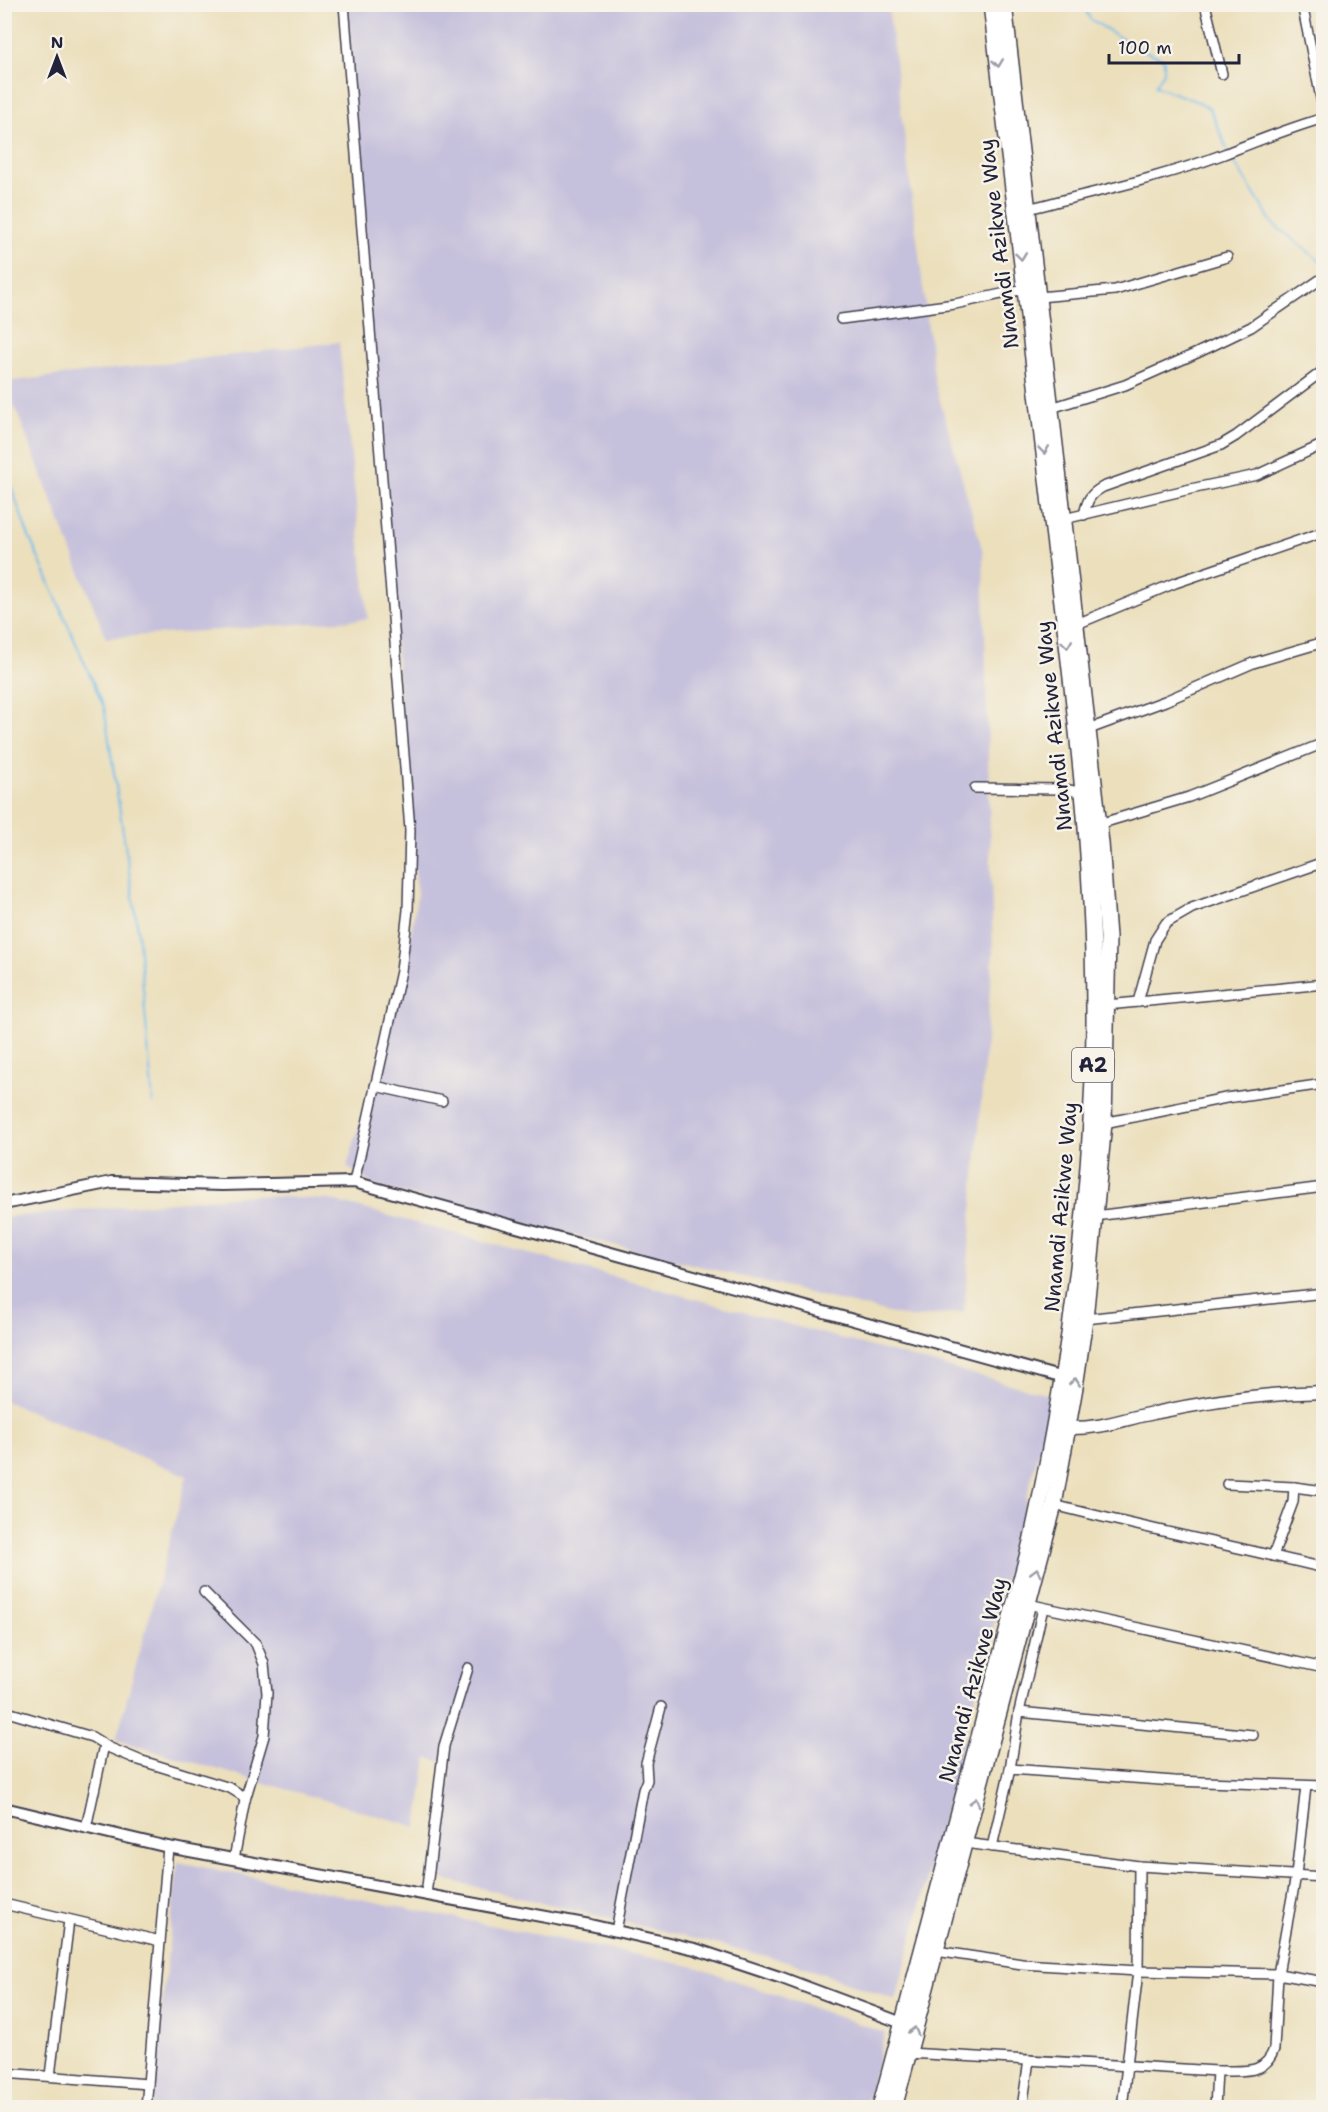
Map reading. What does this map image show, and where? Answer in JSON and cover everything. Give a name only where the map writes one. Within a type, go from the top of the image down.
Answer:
[{"type":"highway","name":"Nnamdi Azikwe Way","points":[[880,2108],[1031,1542],[1051,1450],[1076,1289],[1091,1112],[1094,1024],[1083,793],[991,4]]},
{"type":"highway","name":"Nnamdi Azikwe Way","points":[[894,2108],[964,1843],[1035,1606],[1068,1428],[1084,1319],[1104,1123],[1108,938],[1099,824],[1004,4]]},
{"type":"main road","points":[[1068,1428],[1101,1427],[1152,1413],[1249,1396],[1323,1392]]},
{"type":"street","points":[[344,4],[410,830],[408,910],[401,971],[354,1182]]},
{"type":"street","points":[[1205,4],[1222,74]]},
{"type":"street","points":[[1302,4],[1323,113]]},
{"type":"street","points":[[1028,209],[1162,174],[1323,118]]},
{"type":"street","points":[[1039,297],[1114,290],[1227,256]]},
{"type":"street","points":[[1051,408],[1125,385],[1208,348],[1251,327],[1323,277]]},
{"type":"street","points":[[841,319],[955,304],[1025,289]]},
{"type":"street","points":[[1084,515],[1086,501],[1097,490],[1221,445],[1323,370]]},
{"type":"street","points":[[1064,519],[1257,475],[1323,444]]},
{"type":"street","points":[[1077,624],[1175,583],[1323,532]]},
{"type":"street","points":[[1089,729],[1165,701],[1253,663],[1323,642]]},
{"type":"street","points":[[1099,824],[1190,797],[1323,743]]},
{"type":"street","points":[[975,788],[1064,789],[1083,793]]},
{"type":"street","points":[[1138,1002],[1155,940],[1166,923],[1192,908],[1323,862]]},
{"type":"street","points":[[1107,1005],[1323,984]]},
{"type":"street","points":[[1104,1123],[1226,1098],[1323,1084]]},
{"type":"street","points":[[375,1086],[442,1101]]},
{"type":"street","points":[[4,1204],[112,1182],[222,1185],[354,1182],[1063,1378]]},
{"type":"street","points":[[1095,1216],[1323,1187]]},
{"type":"street","points":[[1084,1319],[1323,1293]]},
{"type":"street","points":[[1227,1484],[1294,1487],[1323,1491]]},
{"type":"street","points":[[1273,1556],[1293,1502],[1294,1487]]},
{"type":"street","points":[[1054,1505],[1125,1524],[1323,1568]]},
{"type":"street","points":[[204,1592],[256,1644],[264,1664],[267,1693],[264,1736],[245,1800],[234,1859]]},
{"type":"street","points":[[992,1847],[1010,1769],[1035,1606],[1323,1668]]},
{"type":"street","points":[[426,1895],[444,1746],[468,1668]]},
{"type":"street","points":[[616,1931],[643,1790],[647,1780],[646,1763],[660,1707]]},
{"type":"street","points":[[4,1712],[92,1737],[139,1760],[230,1788],[243,1796],[245,1800]]},
{"type":"street","points":[[1019,1712],[1253,1736]]},
{"type":"street","points":[[86,1828],[105,1745]]},
{"type":"street","points":[[1010,1769],[1174,1780],[1323,1786]]},
{"type":"street","points":[[909,2053],[1217,2071],[1256,2069],[1264,2066],[1270,2060],[1274,2049],[1278,1974],[1296,1875],[1306,1786]]},
{"type":"street","points":[[4,1808],[168,1847],[616,1931],[695,1949],[783,1978],[903,2023]]},
{"type":"street","points":[[964,1843],[1139,1866],[1323,1876]]},
{"type":"street","points":[[147,2108],[168,1847]]},
{"type":"street","points":[[1122,2108],[1138,1971],[1139,1866]]},
{"type":"street","points":[[4,1904],[160,1941]]},
{"type":"street","points":[[50,2076],[69,1920]]},
{"type":"street","points":[[936,1951],[1022,1964],[1138,1971],[1278,1974],[1323,1983]]},
{"type":"street","points":[[1022,2108],[1029,2060]]},
{"type":"street","points":[[1215,2108],[1217,2071]]},
{"type":"street","points":[[4,2073],[148,2084]]},
{"type":"shaded area","points":[[345,5],[888,5],[935,383],[983,552],[993,954],[964,1312],[909,1318],[375,1186],[347,1167],[405,971],[417,896],[369,336]]},
{"type":"shaded area","points":[[339,342],[368,619],[106,638],[5,382]]},
{"type":"shaded area","points":[[252,1195],[331,1200],[1053,1396],[896,2000],[787,1961],[435,1877],[452,1765],[427,1758],[417,1827],[116,1740],[187,1476],[5,1401],[4,1217]]},
{"type":"shaded area","points":[[178,1862],[696,1967],[885,2033],[865,2107],[151,2107]]},
{"type":"waterway","points":[[4,36],[14,4]]},
{"type":"waterway","points":[[1082,4],[1090,19],[1135,47],[1164,59],[1164,72],[1155,86],[1201,103],[1210,109],[1227,149]]},
{"type":"waterway","points":[[1229,154],[1273,224],[1324,264]]},
{"type":"waterway","points":[[4,466],[27,532],[104,707],[138,930],[153,1104]]}]
